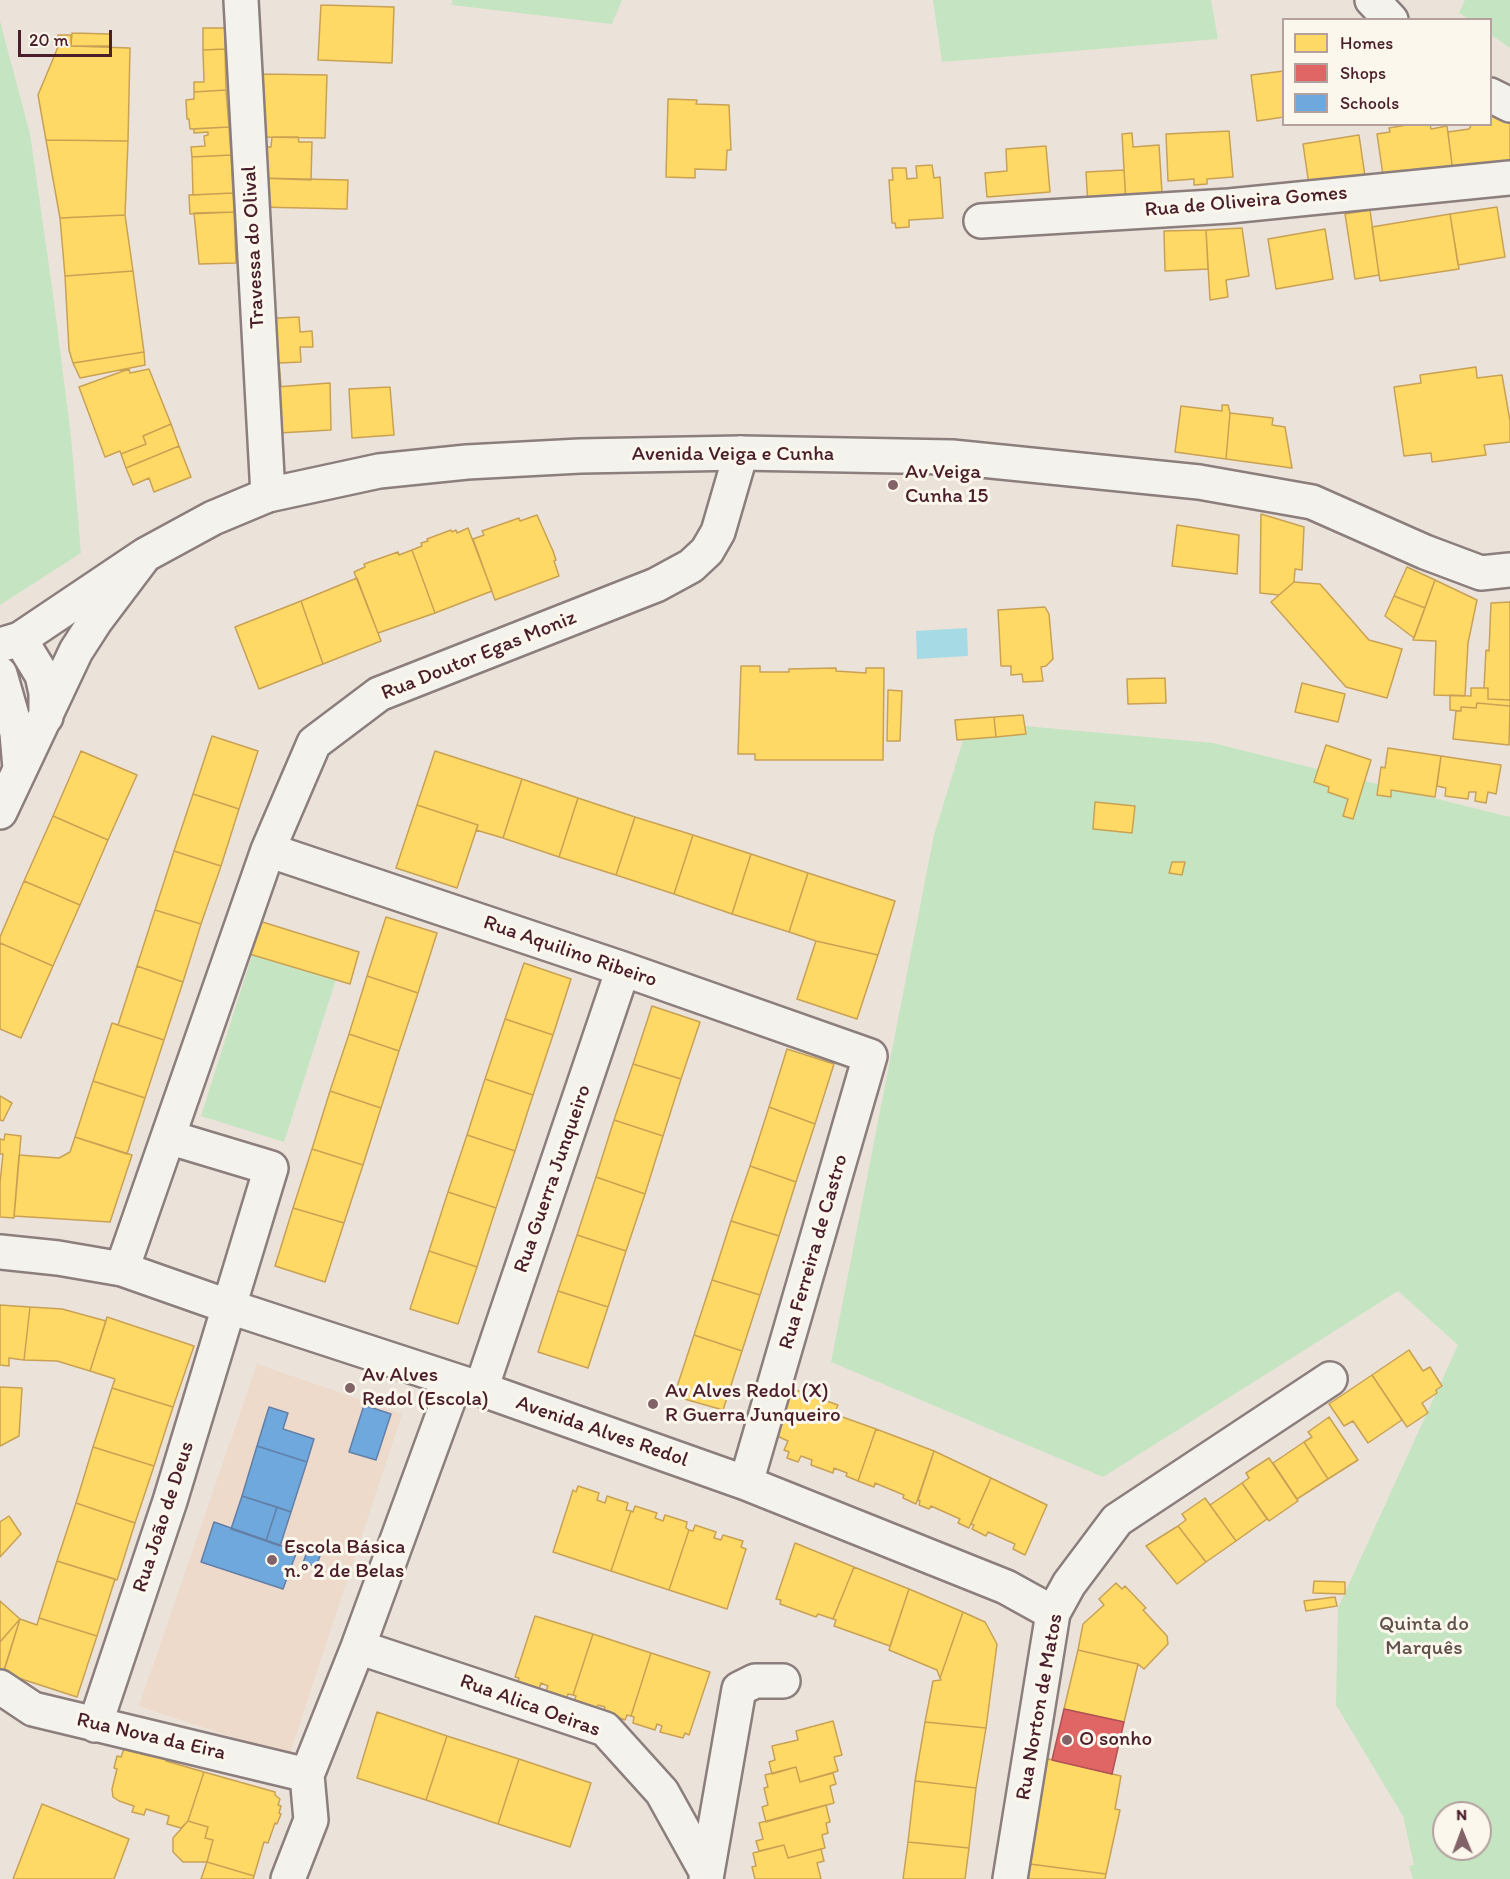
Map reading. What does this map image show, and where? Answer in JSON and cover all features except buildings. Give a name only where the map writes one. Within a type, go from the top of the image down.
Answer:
[{"type":"street","name":"Travessa do Olival","points":[[241,0],[268,495]]},
{"type":"street","points":[[1372,0],[1389,18]]},
{"type":"street","points":[[1492,96],[1510,105]]},
{"type":"street","name":"Rua de Oliveira Gomes","points":[[981,221],[1228,206],[1510,178]]},
{"type":"street","name":"Avenida Veiga e Cunha","points":[[0,812],[76,651],[96,620],[145,555],[213,518],[268,495],[379,471],[467,462],[580,456],[741,453],[951,457],[1199,482],[1312,502],[1425,552],[1481,573],[1510,570]]},
{"type":"street","name":"Rua Doutor Egas Moniz","points":[[122,1269],[268,850],[314,743],[379,694],[656,585],[691,566],[707,551],[718,532],[741,453]]},
{"type":"street","points":[[10,642],[145,555]]},
{"type":"street","name":"Avenida Veiga e Cunha","points":[[10,642],[42,675],[46,693],[46,717]]},
{"type":"street","name":"Avenida Veiga e Cunha","points":[[0,674],[17,733],[20,769]]},
{"type":"street","name":"Rua Aquilino Ribeiro","points":[[268,850],[623,969],[870,1056]]},
{"type":"street","name":"Rua Guerra Junqueiro","points":[[307,1775],[358,1647],[468,1386],[623,969]]},
{"type":"street","name":"Rua Ferreira de Castro","points":[[747,1483],[870,1056]]},
{"type":"street","points":[[168,1137],[271,1168],[230,1307]]},
{"type":"street","name":"Avenida Alves Redol","points":[[0,1252],[58,1258],[122,1269],[468,1386],[747,1483],[1006,1587],[1053,1613]]},
{"type":"street","name":"Rua João de Deus","points":[[95,1725],[170,1501],[230,1307]]},
{"type":"street","name":"Rua Norton de Matos","points":[[1010,1879],[1053,1613],[1069,1584],[1117,1520],[1330,1379]]},
{"type":"street","name":"Rua Alica Oeiras","points":[[358,1647],[605,1729],[662,1792],[706,1876]]},
{"type":"street","name":"Rua Alica Oeiras","points":[[706,1876],[739,1689],[755,1681],[783,1681]]},
{"type":"street","name":"Rua Nova da Eira","points":[[0,1687],[33,1709],[307,1775]]},
{"type":"street","points":[[288,1879],[311,1820],[307,1775]]},
{"type":"shaded area","name":"Escola Básica n.º 2 de Belas","points":[[257,1364],[402,1414],[289,1756],[139,1706]]},
{"type":"green space","points":[[452,0],[622,0],[612,24],[452,5]]},
{"type":"green space","points":[[933,0],[1211,0],[1218,39],[942,62]]},
{"type":"green space","points":[[1465,0],[1510,0],[1510,48],[1492,36],[1492,18],[1467,18],[1459,13]]},
{"type":"green space","points":[[0,21],[30,134],[71,437],[81,553],[0,605]]},
{"type":"green space","name":"Quinta do Marquês","points":[[969,721],[1213,743],[1510,817],[1510,1879],[1413,1879],[1409,1866],[1414,1865],[1403,1816],[1336,1705],[1338,1608],[1458,1345],[1398,1291],[1103,1477],[831,1362],[934,835]]},
{"type":"green space","points":[[253,952],[336,979],[284,1142],[201,1116]]},
{"type":"water","points":[[967,628],[968,656],[917,659],[916,631]]},
{"type":"place","name":"Av Veiga Cunha 15","points":[[893,485]]},
{"type":"place","name":"Av Alves Redol (Escola)","points":[[350,1388]]},
{"type":"place","name":"Av Alves Redol (X) R Guerra Junqueiro","points":[[653,1404]]},
{"type":"place","name":"Escola Básica n.º 2 de Belas","points":[[272,1560]]},
{"type":"place","name":"O sonho","points":[[1067,1740]]}]
